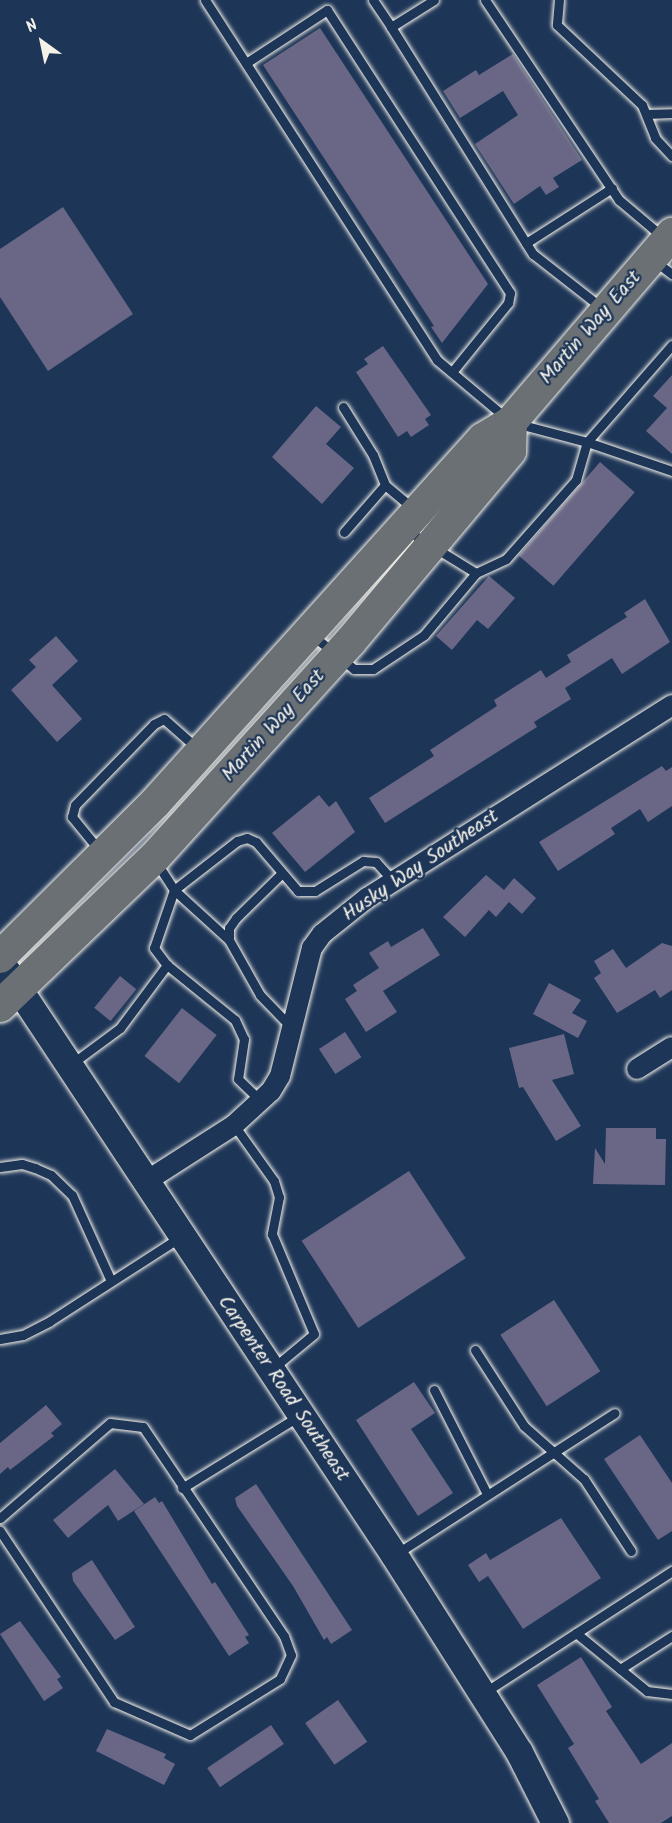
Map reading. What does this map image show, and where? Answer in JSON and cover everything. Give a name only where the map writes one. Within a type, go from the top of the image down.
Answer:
[{"type":"main road","name":"Martin Way East","points":[[9,998],[154,858],[337,657],[483,439],[511,422],[606,312],[666,252]]},
{"type":"main road","name":"Martin Way East","points":[[0,959],[201,752],[310,633],[426,527]]},
{"type":"main road","name":"Carpenter Road Southeast","points":[[0,959],[9,998],[68,1066],[394,1555],[519,1752],[555,1823]]},
{"type":"street","name":"Husky Way Southeast","points":[[145,1182],[234,1125],[261,1101],[280,1076],[312,948],[322,934],[393,881],[672,705]]},
{"type":"street","points":[[637,1069],[672,1047]]},
{"type":"lane","points":[[206,0],[433,355],[511,422],[587,442],[672,471]]},
{"type":"lane","points":[[373,0],[533,254],[606,312]]},
{"type":"lane","points":[[391,27],[434,0]]},
{"type":"lane","points":[[485,0],[620,200],[666,252]]},
{"type":"lane","points":[[559,0],[557,25],[647,114],[655,138],[672,156]]},
{"type":"lane","points":[[246,63],[327,10],[510,293],[508,303],[452,372]]},
{"type":"lane","points":[[647,114],[672,113]]},
{"type":"lane","points":[[526,243],[612,188]]},
{"type":"lane","points":[[310,633],[337,657],[365,672],[402,653],[424,635],[476,573],[506,559],[576,480],[587,442],[672,345]]},
{"type":"lane","points":[[343,407],[373,455],[385,485],[476,573]]},
{"type":"lane","points":[[344,532],[385,485]]},
{"type":"lane","points":[[102,855],[72,817],[75,805],[154,724],[165,718],[201,752]]},
{"type":"lane","points":[[261,1101],[238,1079],[244,1039],[235,1020],[167,965],[154,948],[154,939],[174,890],[237,841],[247,838],[255,842],[290,886],[306,893],[363,861],[376,862],[393,881]]},
{"type":"lane","points":[[154,858],[174,890],[230,940],[260,995],[291,1027]]},
{"type":"lane","points":[[230,940],[229,928],[236,918],[281,874]]},
{"type":"lane","points":[[68,1066],[120,1028],[167,965]]},
{"type":"lane","points":[[234,1125],[274,1180],[279,1197],[272,1234],[314,1334],[271,1370]]},
{"type":"lane","points":[[0,1167],[22,1164],[35,1168],[51,1175],[72,1195],[111,1281]]},
{"type":"lane","points":[[0,1339],[23,1335],[182,1237]]},
{"type":"lane","points":[[475,1350],[524,1426],[584,1479],[631,1551]]},
{"type":"lane","points":[[434,1390],[487,1494]]},
{"type":"lane","points":[[394,1555],[615,1413]]},
{"type":"lane","points":[[182,1488],[301,1415]]},
{"type":"lane","points":[[0,1518],[110,1423],[143,1427],[284,1636],[291,1655],[280,1679],[190,1735],[114,1702],[0,1531]]},
{"type":"lane","points":[[483,1693],[672,1571]]},
{"type":"lane","points":[[576,1633],[647,1691],[672,1694]]},
{"type":"lane","points":[[620,1669],[672,1636]]},
{"type":"building","points":[[320,28],[488,284],[442,343],[431,327],[434,326],[263,65]]},
{"type":"building","points":[[513,54],[582,160],[553,178],[559,187],[546,195],[540,186],[514,204],[475,144],[518,115],[503,91],[460,118],[443,91],[476,70],[479,75]]},
{"type":"building","points":[[63,207],[133,314],[48,371],[0,297],[0,249]]},
{"type":"building","points":[[383,346],[431,415],[425,419],[429,425],[411,437],[407,431],[398,437],[356,372],[368,364],[364,359]]},
{"type":"building","points":[[672,375],[672,454],[646,431],[667,408],[653,396]]},
{"type":"building","points":[[316,406],[341,427],[326,444],[354,468],[322,504],[272,457]]},
{"type":"building","points":[[600,462],[635,492],[553,586],[519,556]]},
{"type":"building","points":[[489,576],[515,598],[488,629],[477,620],[452,650],[436,636]]},
{"type":"building","points":[[645,599],[670,642],[622,674],[612,658],[565,688],[571,699],[534,722],[537,727],[385,823],[369,798],[434,756],[430,750],[497,706],[494,700],[541,670],[546,678],[571,662],[567,655],[627,617],[624,613]]},
{"type":"building","points":[[56,636],[78,661],[52,685],[82,719],[57,742],[11,690],[36,667],[29,660]]},
{"type":"building","points":[[662,766],[666,771],[672,767],[672,806],[648,822],[640,809],[611,828],[615,834],[558,871],[539,842]]},
{"type":"building","points":[[319,795],[329,807],[336,801],[355,832],[305,872],[272,833]]},
{"type":"building","points":[[486,875],[504,890],[514,878],[536,898],[522,914],[509,902],[496,917],[489,910],[465,937],[443,917]]},
{"type":"building","points":[[423,928],[440,955],[383,991],[397,1012],[366,1032],[345,999],[357,991],[353,985],[379,968],[369,953],[388,941],[391,947]]},
{"type":"building","points":[[662,943],[672,946],[672,990],[660,998],[655,990],[617,1013],[594,978],[601,973],[594,961],[613,949],[626,968]]},
{"type":"building","points":[[120,976],[136,989],[111,1021],[94,1008]]},
{"type":"building","points":[[549,983],[581,1000],[572,1013],[587,1021],[578,1038],[533,1014]]},
{"type":"building","points":[[182,1008],[217,1035],[179,1083],[144,1056]]},
{"type":"building","points":[[345,1032],[361,1057],[335,1074],[319,1049]]},
{"type":"building","points":[[564,1034],[574,1074],[552,1080],[581,1126],[556,1141],[523,1087],[519,1088],[509,1048]]},
{"type":"building","points":[[606,1128],[656,1128],[656,1139],[666,1139],[665,1185],[593,1184],[595,1148],[605,1164]]},
{"type":"building","points":[[409,1171],[466,1258],[358,1328],[302,1241]]},
{"type":"building","points":[[554,1300],[600,1371],[547,1406],[500,1335]]},
{"type":"building","points":[[414,1382],[435,1413],[411,1429],[453,1493],[418,1516],[356,1420]]},
{"type":"building","points":[[46,1405],[62,1424],[51,1433],[54,1436],[10,1470],[8,1467],[0,1474],[0,1443]]},
{"type":"building","points":[[640,1435],[672,1483],[672,1531],[658,1540],[604,1459]]},
{"type":"building","points":[[115,1469],[144,1504],[118,1521],[108,1505],[68,1538],[53,1520]]},
{"type":"building","points":[[256,1484],[352,1630],[331,1644],[327,1637],[324,1640],[293,1586],[237,1506],[235,1498]]},
{"type":"building","points":[[155,1497],[159,1503],[162,1501],[212,1584],[215,1582],[249,1635],[245,1637],[249,1643],[229,1656],[134,1511]]},
{"type":"building","points":[[561,1518],[601,1578],[523,1629],[488,1576],[479,1582],[468,1565],[486,1553],[490,1560]]},
{"type":"building","points":[[92,1560],[135,1627],[115,1640],[73,1581],[72,1573]]},
{"type":"building","points":[[20,1621],[61,1677],[57,1679],[63,1688],[44,1701],[0,1634]]},
{"type":"building","points":[[581,1657],[612,1707],[606,1711],[641,1764],[672,1743],[672,1816],[661,1823],[609,1823],[595,1801],[599,1799],[568,1748],[574,1744],[537,1685]]},
{"type":"building","points":[[338,1700],[367,1742],[334,1765],[305,1723]]},
{"type":"building","points":[[271,1725],[284,1744],[220,1787],[207,1768]]},
{"type":"building","points":[[107,1729],[166,1754],[164,1758],[175,1764],[164,1785],[96,1751]]}]
